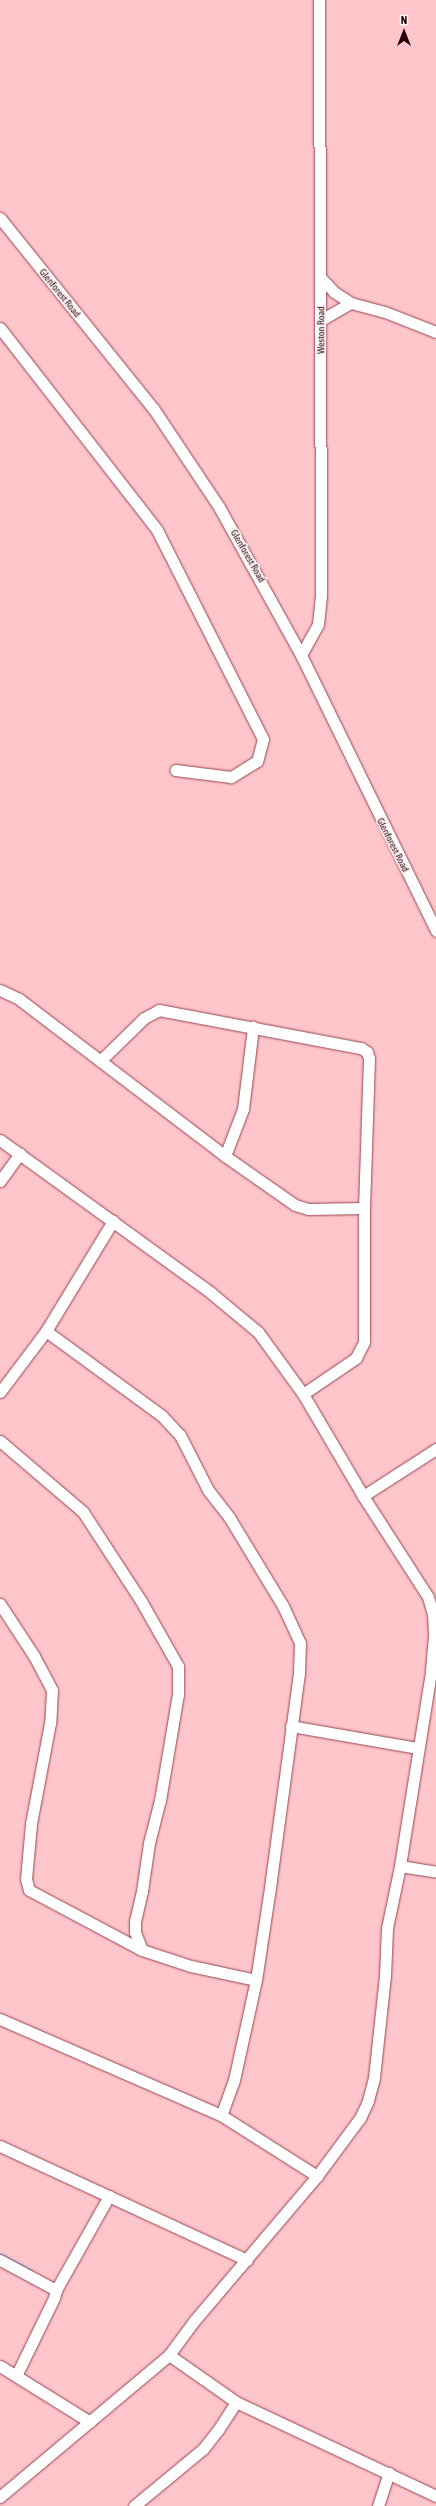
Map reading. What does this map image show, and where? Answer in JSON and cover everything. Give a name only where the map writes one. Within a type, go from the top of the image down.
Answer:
[{"type":"street","name":"Weston Road","points":[[301,655],[318,624],[321,595],[322,279],[319,0]]},
{"type":"street","name":"Glenforest Road","points":[[0,218],[153,408],[191,463],[242,544],[301,655],[436,931]]},
{"type":"street","points":[[322,279],[334,292],[351,303],[385,312],[436,332]]},
{"type":"street","points":[[321,320],[351,303]]},
{"type":"street","points":[[0,328],[157,530],[263,739],[257,760],[231,777],[176,770]]},
{"type":"street","points":[[0,990],[19,999],[225,1156],[301,1207],[364,1208]]},
{"type":"street","points":[[100,1061],[144,1018],[153,1011],[164,1010],[361,1048],[368,1052],[362,1348],[356,1358],[303,1394]]},
{"type":"street","points":[[225,1156],[243,1109],[253,1027]]},
{"type":"street","points":[[0,1140],[113,1221],[246,1320],[258,1332],[303,1394],[363,1496],[428,1597],[433,1614],[431,1672],[417,1748],[400,1866],[387,1928],[380,2030],[374,2078],[369,2096],[360,2118],[316,2176],[247,2260],[194,2321],[169,2355],[0,2497]]},
{"type":"street","points":[[0,1181],[20,1153]]},
{"type":"street","points":[[0,1392],[46,1330],[113,1221]]},
{"type":"street","points":[[46,1330],[162,1416],[186,1443],[208,1490],[229,1517],[283,1606],[300,1643],[291,1726],[256,1980],[234,2080],[221,2115]]},
{"type":"street","points":[[0,1441],[83,1512],[141,1601],[178,1666],[178,1694],[160,1800],[149,1843],[142,1891],[135,1921],[135,1932],[142,1950]]},
{"type":"street","points":[[363,1496],[436,1449]]},
{"type":"street","points":[[0,1604],[34,1656],[50,1684],[52,1695],[50,1723],[32,1824],[26,1885],[34,1894],[142,1950],[191,1966],[256,1980]]},
{"type":"street","points":[[291,1726],[417,1748]]},
{"type":"street","points":[[400,1866],[436,1872]]},
{"type":"street","points":[[0,2019],[221,2115],[316,2176]]},
{"type":"street","points":[[0,2146],[247,2260]]},
{"type":"street","points":[[17,2374],[54,2298],[56,2290],[109,2196]]},
{"type":"street","points":[[0,2260],[56,2290]]},
{"type":"street","points":[[169,2355],[236,2402],[436,2496]]},
{"type":"street","points":[[0,2366],[17,2374],[90,2422]]},
{"type":"street","points":[[134,2506],[203,2449],[218,2430],[236,2402]]},
{"type":"street","points":[[378,2506],[389,2473]]},
{"type":"waterway","points":[[0,2254],[32,2271]]}]
